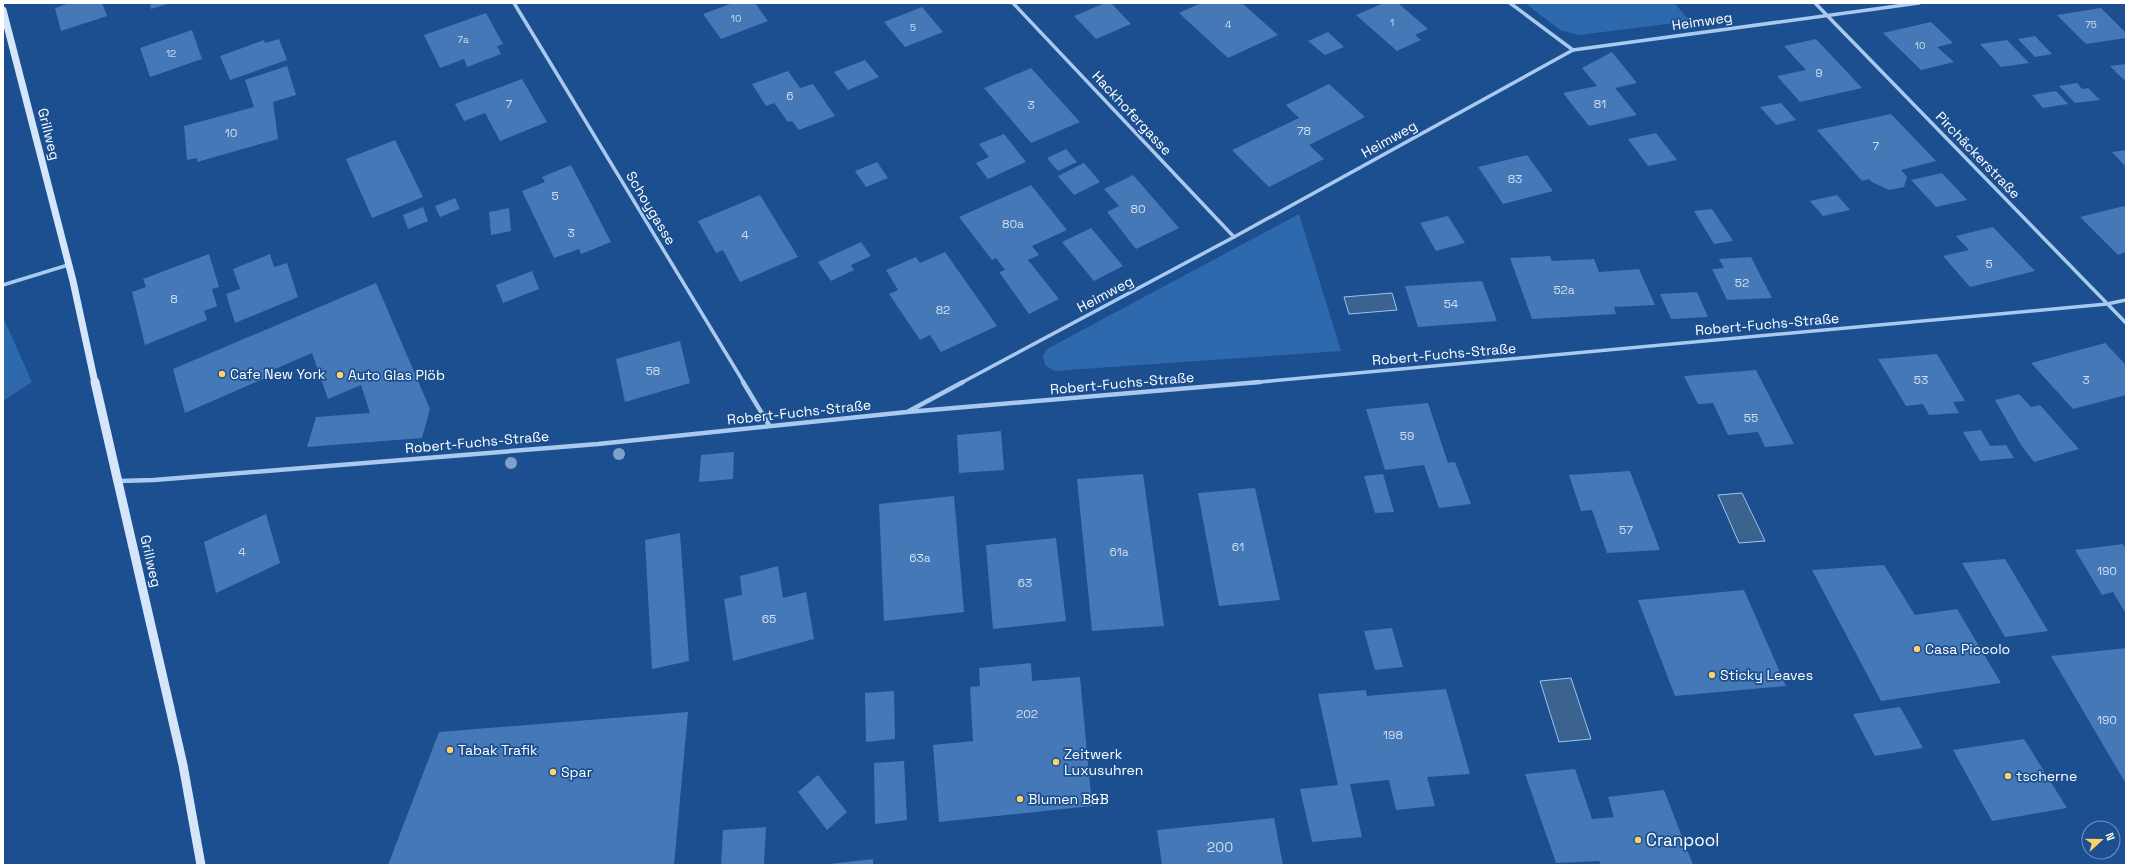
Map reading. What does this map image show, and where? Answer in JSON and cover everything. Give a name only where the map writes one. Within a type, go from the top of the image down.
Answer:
[{"type":"main road","name":"Grillweg","points":[[3,10],[68,265],[119,481],[183,765],[201,865]]},
{"type":"street","name":"Schoygasse","points":[[514,3],[769,425]]},
{"type":"street","name":"Hackhofergasse","points":[[1013,3],[1234,237]]},
{"type":"street","points":[[1510,3],[1572,50]]},
{"type":"street","name":"Pirchäckerstraße","points":[[1815,3],[2126,323]]},
{"type":"street","name":"Heimweg","points":[[907,412],[1234,237],[1572,50],[1826,14],[1919,3]]},
{"type":"street","points":[[3,285],[68,265]]},
{"type":"street","name":"Robert-Fuchs-Straße","points":[[119,481],[161,479],[598,444],[769,425],[907,412],[1169,391],[2107,304],[2126,300]]},
{"type":"shaded area","points":[[1525,3],[1674,3],[1690,21],[1579,35],[1560,30]]},
{"type":"shaded area","points":[[1299,214],[1341,351],[1054,371],[1045,365],[1043,356],[1047,349]]},
{"type":"shaded area","points":[[1392,293],[1397,310],[1349,314],[1344,297]]},
{"type":"shaded area","points":[[3,317],[32,382],[3,401]]},
{"type":"shaded area","points":[[1742,493],[1765,541],[1739,543],[1718,495]]},
{"type":"shaded area","points":[[1571,678],[1591,739],[1559,742],[1540,681]]},
{"type":"building","points":[[70,3],[102,3],[107,16],[61,31],[55,8]]},
{"type":"building","points":[[150,3],[171,3],[151,9]]},
{"type":"building","points":[[733,3],[755,3],[768,21],[721,39],[703,14]]},
{"type":"building","points":[[1105,3],[1111,3],[1131,24],[1096,39],[1074,16]]},
{"type":"building","points":[[1201,3],[1242,3],[1278,35],[1228,58],[1179,13]]},
{"type":"building","points":[[1384,3],[1398,3],[1428,29],[1415,35],[1421,40],[1397,51],[1356,15]]},
{"type":"building","points":[[922,7],[943,32],[905,47],[884,22]]},
{"type":"building","points":[[2101,8],[2126,33],[2126,38],[2086,44],[2057,15]]},
{"type":"building","points":[[486,13],[503,44],[497,46],[501,54],[467,67],[464,59],[440,68],[424,35]]},
{"type":"building","points":[[1931,22],[1953,43],[1937,47],[1954,62],[1921,70],[1883,33]]},
{"type":"building","points":[[192,30],[202,59],[150,77],[140,48]]},
{"type":"building","points":[[1328,32],[1344,47],[1325,55],[1308,41]]},
{"type":"building","points":[[2035,36],[2052,54],[2035,57],[2018,39]]},
{"type":"building","points":[[279,39],[287,60],[230,80],[220,56],[264,40],[265,43]]},
{"type":"building","points":[[1816,39],[1862,88],[1800,102],[1777,76],[1806,70],[1784,46]]},
{"type":"building","points":[[2007,40],[2029,63],[2001,67],[1980,44]]},
{"type":"building","points":[[1612,52],[1637,83],[1615,88],[1637,115],[1589,126],[1563,93],[1597,86],[1582,68]]},
{"type":"building","points":[[865,60],[879,77],[848,90],[834,72]]},
{"type":"building","points":[[2126,64],[2126,82],[2110,66]]},
{"type":"building","points":[[287,66],[296,95],[273,102],[278,139],[197,162],[197,158],[187,160],[184,126],[254,107],[245,80]]},
{"type":"building","points":[[1031,68],[1080,122],[1031,143],[984,88]]},
{"type":"building","points":[[788,71],[800,88],[813,84],[835,116],[799,130],[792,121],[788,122],[774,103],[766,106],[752,84]]},
{"type":"building","points":[[522,79],[547,122],[500,141],[485,113],[464,121],[455,104]]},
{"type":"building","points":[[2077,83],[2082,89],[2088,88],[2100,100],[2075,103],[2059,86]]},
{"type":"building","points":[[1329,84],[1365,117],[1309,145],[1324,159],[1269,187],[1232,150],[1299,118],[1286,105]]},
{"type":"building","points":[[2056,91],[2068,104],[2043,108],[2032,95]]},
{"type":"building","points":[[1781,103],[1796,120],[1776,125],[1760,107]]},
{"type":"building","points":[[1891,114],[1936,161],[1901,170],[1907,177],[1904,187],[1889,190],[1869,179],[1862,181],[1817,130]]},
{"type":"building","points":[[1656,133],[1677,160],[1648,166],[1628,139]]},
{"type":"building","points":[[1004,134],[1026,162],[988,179],[976,163],[989,157],[979,144]]},
{"type":"building","points":[[395,140],[423,197],[372,218],[346,159]]},
{"type":"building","points":[[1066,149],[1077,162],[1058,171],[1047,158]]},
{"type":"building","points":[[2126,150],[2126,167],[2112,152]]},
{"type":"building","points":[[1527,155],[1553,191],[1503,204],[1478,167]]},
{"type":"building","points":[[877,162],[888,178],[866,187],[855,171]]},
{"type":"building","points":[[1084,163],[1100,182],[1074,195],[1058,176]]},
{"type":"building","points":[[571,165],[611,242],[581,254],[579,249],[554,258],[522,191],[545,182],[542,177]]},
{"type":"building","points":[[1942,173],[1967,200],[1936,207],[1911,180]]},
{"type":"building","points":[[1133,175],[1179,228],[1136,249],[1107,212],[1119,206],[1104,189]]},
{"type":"building","points":[[1031,185],[1067,230],[1032,246],[1039,255],[1028,260],[1059,299],[1029,314],[999,272],[1005,270],[996,258],[992,260],[959,217]]},
{"type":"building","points":[[760,195],[798,257],[740,282],[723,250],[716,253],[698,221]]},
{"type":"building","points":[[1837,195],[1850,210],[1823,216],[1810,201]]},
{"type":"building","points":[[455,198],[460,209],[440,217],[435,206]]},
{"type":"building","points":[[2124,206],[2126,207],[2126,252],[2118,255],[2080,217]]},
{"type":"building","points":[[423,207],[428,221],[408,229],[403,215]]},
{"type":"building","points":[[509,208],[511,231],[491,235],[489,212]]},
{"type":"building","points":[[1712,209],[1733,241],[1714,244],[1694,211]]},
{"type":"building","points":[[1448,216],[1465,243],[1436,251],[1420,223]]},
{"type":"building","points":[[1993,227],[2035,271],[1970,287],[1943,256],[1969,250],[1956,236]]},
{"type":"building","points":[[1091,228],[1123,266],[1094,281],[1062,242]]},
{"type":"building","points":[[861,242],[871,256],[851,265],[854,270],[831,281],[818,262]]},
{"type":"building","points":[[945,252],[997,326],[941,352],[930,335],[920,340],[889,294],[898,290],[886,270],[916,257],[920,263]]},
{"type":"building","points":[[209,254],[219,287],[212,289],[217,306],[204,311],[207,320],[145,345],[132,292],[146,287],[143,279]]},
{"type":"building","points":[[270,254],[274,267],[287,263],[298,297],[235,323],[226,294],[240,289],[233,269]]},
{"type":"building","points":[[1550,256],[1552,261],[1594,259],[1599,272],[1639,269],[1655,305],[1614,307],[1616,314],[1532,319],[1510,258]]},
{"type":"building","points":[[1751,257],[1772,298],[1727,300],[1712,269],[1724,268],[1719,259]]},
{"type":"building","points":[[532,271],[539,289],[503,303],[496,285]]},
{"type":"building","points":[[1482,281],[1497,321],[1418,327],[1405,286]]},
{"type":"building","points":[[376,283],[430,409],[422,438],[307,447],[316,417],[370,413],[361,385],[328,399],[312,353],[268,372],[270,376],[185,413],[173,369]]},
{"type":"building","points":[[1697,292],[1708,317],[1671,319],[1660,294]]},
{"type":"building","points":[[680,341],[690,383],[625,402],[616,359]]},
{"type":"building","points":[[2105,343],[2126,365],[2126,395],[2073,409],[2031,363]]},
{"type":"building","points":[[1937,354],[1965,401],[1953,402],[1959,413],[1929,415],[1923,404],[1906,406],[1878,359]]},
{"type":"building","points":[[1756,370],[1794,444],[1765,447],[1758,432],[1728,435],[1713,403],[1698,404],[1684,376]]},
{"type":"building","points":[[2019,394],[2031,407],[2040,405],[2079,449],[2034,462],[2021,445],[1995,400]]},
{"type":"building","points":[[1428,403],[1448,463],[1455,462],[1471,504],[1439,508],[1424,465],[1385,470],[1366,409]]},
{"type":"building","points":[[1981,430],[1990,446],[2006,445],[2014,458],[1980,461],[1963,432]]},
{"type":"building","points":[[1001,431],[1004,470],[959,473],[957,435]]},
{"type":"building","points":[[734,452],[733,479],[699,482],[701,455]]},
{"type":"building","points":[[1630,471],[1660,550],[1607,553],[1592,510],[1581,511],[1569,475]]},
{"type":"building","points":[[1143,474],[1164,626],[1092,631],[1077,479]]},
{"type":"building","points":[[1383,474],[1394,512],[1375,513],[1364,476]]},
{"type":"building","points":[[1255,488],[1280,600],[1219,606],[1198,493]]},
{"type":"building","points":[[954,496],[964,612],[884,621],[879,504]]},
{"type":"building","points":[[266,514],[280,563],[216,593],[204,542]]},
{"type":"building","points":[[680,533],[689,661],[652,669],[645,540]]},
{"type":"building","points":[[1056,538],[1066,621],[993,629],[986,545]]},
{"type":"building","points":[[2123,544],[2126,549],[2126,614],[2113,592],[2102,595],[2075,550]]},
{"type":"building","points":[[2005,559],[2048,631],[2005,637],[1962,563]]},
{"type":"building","name":"Casa Piccolo","points":[[1884,565],[1915,615],[1957,609],[2001,683],[1881,701],[1812,570]]},
{"type":"building","points":[[778,566],[783,598],[806,592],[814,639],[733,661],[724,599],[742,595],[740,576]]},
{"type":"building","points":[[1744,590],[1786,686],[1675,696],[1638,600]]},
{"type":"building","points":[[1392,628],[1403,667],[1375,670],[1364,631]]},
{"type":"building","points":[[2126,648],[2126,784],[2051,656]]},
{"type":"building","points":[[1031,663],[1032,681],[1080,677],[1092,806],[939,822],[933,745],[973,741],[970,687],[980,686],[979,668]]},
{"type":"building","points":[[1446,689],[1470,774],[1427,777],[1435,806],[1396,810],[1389,780],[1350,784],[1362,837],[1312,842],[1300,789],[1338,785],[1318,694],[1366,690],[1367,696]]},
{"type":"building","points":[[894,691],[895,739],[866,742],[865,693]]},
{"type":"building","points":[[1900,707],[1923,748],[1875,756],[1853,714]]},
{"type":"building","name":"Spar","points":[[688,712],[674,865],[388,865],[439,732]]},
{"type":"building","points":[[2024,739],[2067,808],[1992,821],[1953,750]]},
{"type":"building","points":[[904,761],[907,820],[875,824],[874,763]]},
{"type":"building","points":[[1575,769],[1592,819],[1614,817],[1608,797],[1664,790],[1693,865],[1601,865],[1599,861],[1556,863],[1525,774]]},
{"type":"building","points":[[818,775],[847,812],[827,830],[798,792]]},
{"type":"building","points":[[1274,818],[1283,865],[1162,865],[1157,830]]},
{"type":"building","points":[[766,827],[764,865],[721,865],[723,830]]},
{"type":"building","points":[[873,859],[873,865],[829,865],[829,864]]},
{"type":"place","name":"Cafe New York","points":[[222,374]]},
{"type":"place","name":"Auto Glas Plöb","points":[[340,375]]},
{"type":"place","name":"Casa Piccolo","points":[[1917,649]]},
{"type":"place","name":"Sticky Leaves","points":[[1712,675]]},
{"type":"place","name":"Tabak Trafik","points":[[450,750]]},
{"type":"place","name":"Zeitwerk Luxusuhren","points":[[1056,762]]},
{"type":"place","name":"Spar","points":[[553,772]]},
{"type":"place","name":"tscherne","points":[[2008,776]]},
{"type":"place","name":"Blumen B&B","points":[[1020,799]]},
{"type":"place","name":"Cranpool","points":[[1638,840]]}]
